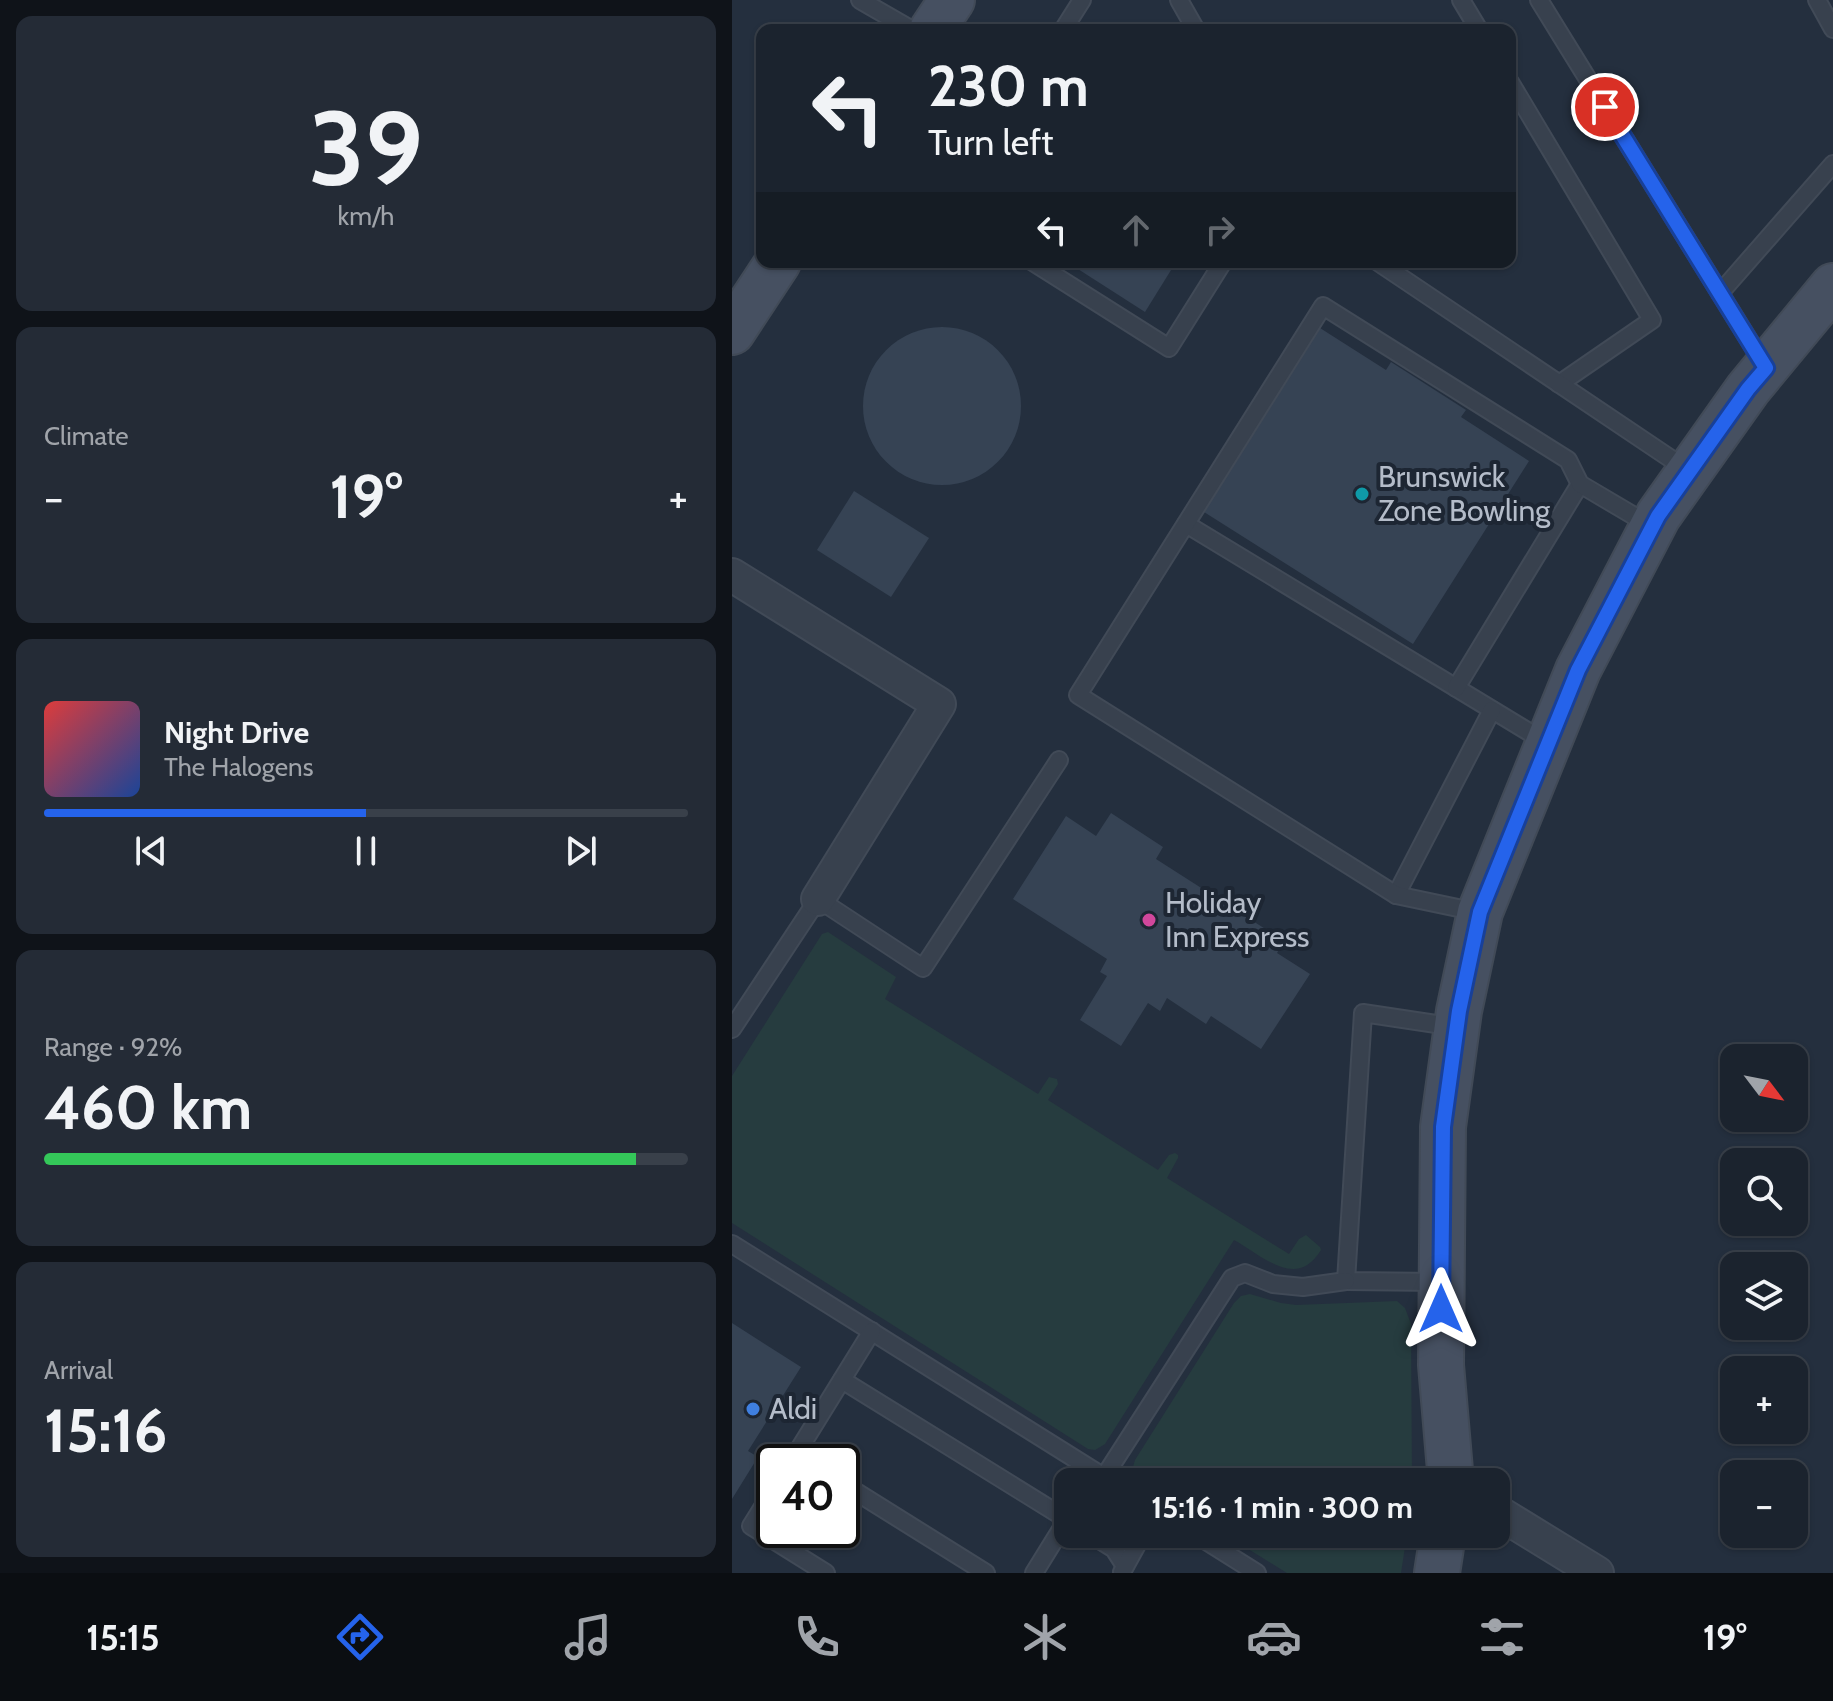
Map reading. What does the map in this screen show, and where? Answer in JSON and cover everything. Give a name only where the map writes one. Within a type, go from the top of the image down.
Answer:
[{"type":"street","points":[[936,24],[952,0]]},
{"type":"street","points":[[732,332],[774,268]]},
{"type":"street","points":[[1450,1468],[1441,1365],[1443,1127],[1457,1028],[1480,912],[1578,670],[1653,527],[1748,389],[1833,286]]},
{"type":"street","points":[[732,575],[939,704],[818,899]]},
{"type":"street","points":[[1510,1520],[1597,1573]]},
{"type":"street","points":[[1437,1573],[1441,1548]]},
{"type":"lane","points":[[860,0],[902,24]]},
{"type":"lane","points":[[1067,24],[1082,0]]},
{"type":"lane","points":[[1179,0],[1193,24]]},
{"type":"lane","points":[[1461,0],[1475,24]]},
{"type":"lane","points":[[1539,0],[1766,368]]},
{"type":"lane","points":[[1817,0],[1833,29]]},
{"type":"lane","points":[[1516,92],[1652,320],[1559,384]]},
{"type":"lane","points":[[1720,293],[1833,164]]},
{"type":"lane","points":[[1042,268],[1169,348],[1219,268]]},
{"type":"lane","points":[[1387,268],[1689,472]]},
{"type":"lane","points":[[1480,912],[1396,895],[1078,695],[1323,306],[1568,460],[1580,484],[1653,527]]},
{"type":"lane","points":[[1456,688],[1580,484]]},
{"type":"lane","points":[[1186,524],[1548,744]]},
{"type":"lane","points":[[1396,895],[1492,710]]},
{"type":"lane","points":[[732,1029],[818,899],[923,968],[1059,760]]},
{"type":"lane","points":[[1346,1281],[1363,1013],[1457,1028]]},
{"type":"lane","points":[[732,1244],[1085,1468]]},
{"type":"lane","points":[[1108,1468],[1232,1278],[1245,1273],[1273,1284],[1303,1287],[1346,1281],[1442,1282]]},
{"type":"lane","points":[[806,1444],[872,1331]]},
{"type":"lane","points":[[842,1380],[1054,1510]]},
{"type":"lane","points":[[860,1494],[986,1573]]},
{"type":"lane","points":[[1034,1573],[1054,1541]]},
{"type":"lane","points":[[786,1548],[826,1573]]},
{"type":"lane","points":[[1112,1548],[1123,1570]]},
{"type":"lane","points":[[1123,1570],[1135,1548]]},
{"type":"lane","points":[[1217,1548],[1257,1573]]},
{"type":"green space","points":[[828,932],[896,977],[885,999],[1038,1094],[1049,1077],[1057,1079],[1058,1084],[1048,1100],[1158,1170],[1169,1155],[1175,1153],[1178,1158],[1167,1178],[1289,1254],[1299,1239],[1306,1235],[1321,1250],[1311,1262],[1301,1268],[1290,1269],[1267,1261],[1234,1240],[1105,1444],[1095,1450],[1088,1449],[732,1223],[732,1076],[822,934]]},
{"type":"green space","points":[[1250,1294],[1296,1305],[1397,1301],[1405,1308],[1411,1324],[1412,1468],[1133,1468],[1135,1460],[1241,1296]]},
{"type":"green space","points":[[1247,1548],[1405,1548],[1401,1573],[1287,1573]]},
{"type":"building","points":[[1076,268],[1172,268],[1145,312]]},
{"type":"building","points":[[942,327],[972,333],[998,350],[1015,376],[1021,406],[1015,436],[998,462],[972,479],[942,485],[912,479],[886,462],[869,436],[863,406],[869,376],[886,350],[912,333]]},
{"type":"building","name":"Brunswick Zone Bowling","points":[[1320,328],[1386,370],[1391,362],[1466,410],[1461,417],[1529,461],[1413,644],[1204,512]]},
{"type":"building","points":[[854,491],[929,538],[891,597],[817,550]]},
{"type":"building","name":"Holiday Inn Express","points":[[1111,813],[1163,847],[1156,859],[1284,941],[1277,953],[1310,974],[1261,1049],[1211,1016],[1206,1024],[1167,998],[1160,1011],[1148,1003],[1121,1046],[1080,1020],[1107,976],[1100,972],[1107,959],[1013,899],[1066,816],[1096,836]]},
{"type":"building","name":"Aldi","points":[[732,1323],[801,1367],[748,1451],[756,1456],[756,1460],[732,1499]]},
{"type":"place","name":"Brunswick Zone Bowling","points":[[1362,494]]},
{"type":"place","name":"Holiday Inn Express","points":[[1149,920]]},
{"type":"place","name":"Aldi","points":[[753,1409]]},
{"type":"route","points":[[1441,1309],[1443,1127],[1459,1011],[1480,912],[1578,670],[1658,516],[1766,368],[1605,107]]}]
